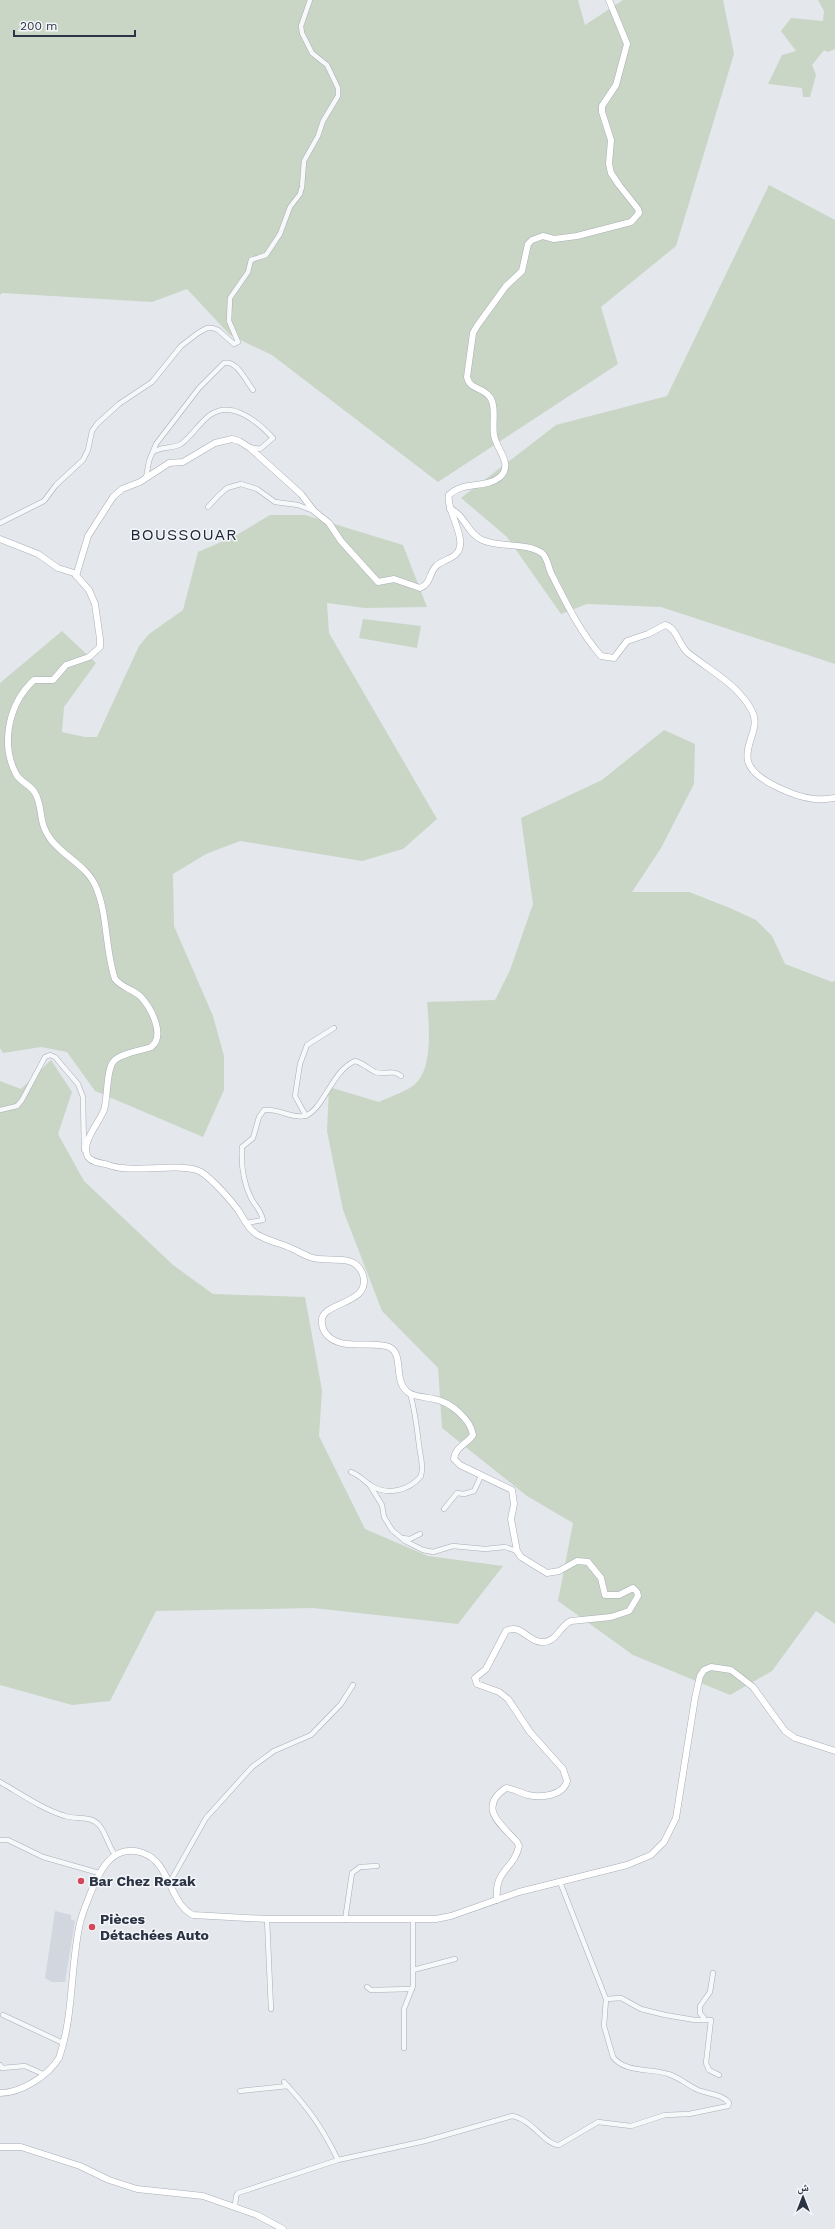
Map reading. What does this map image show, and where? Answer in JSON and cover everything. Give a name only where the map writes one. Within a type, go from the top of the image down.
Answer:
[{"type":"street","points":[[0,523],[44,501],[56,485],[83,460],[88,450],[92,431],[97,424],[119,404],[152,382],[181,346],[198,332],[207,328],[213,328],[218,330],[230,342],[234,344],[238,342],[229,321],[230,298],[245,276],[251,260],[266,255],[280,234],[290,207],[300,194],[304,177],[304,161],[338,96],[336,83],[327,65],[312,53],[302,33],[302,26],[310,0]]},
{"type":"street","points":[[76,576],[88,536],[113,497],[122,489],[146,478],[169,463],[183,462],[224,440],[239,441],[301,494],[314,511],[329,523],[341,541],[378,582],[394,579],[420,588],[428,582],[436,566],[456,555],[459,551],[459,531],[447,500],[449,495],[453,491],[499,478],[505,472],[505,460],[494,436],[493,404],[490,396],[468,384],[467,369],[475,330],[506,286],[522,271],[528,244],[538,237],[564,239],[618,226],[631,222],[639,213],[638,209],[612,173],[609,164],[611,140],[602,112],[602,106],[616,86],[627,44],[609,0]]},
{"type":"street","points":[[146,478],[152,453],[156,444],[190,398],[224,363],[232,363],[237,367],[252,390]]},
{"type":"street","points":[[152,453],[162,447],[180,445],[210,415],[227,410],[238,412],[252,418],[273,438],[260,450],[246,446]]},
{"type":"street","points":[[208,507],[228,488],[241,484],[257,489],[275,502],[298,505],[314,511]]},
{"type":"street","points":[[450,509],[461,516],[472,534],[482,540],[502,545],[527,547],[541,553],[546,557],[550,572],[580,629],[601,656],[614,658],[631,638],[648,634],[665,626],[672,628],[686,651],[728,682],[752,710],[756,724],[750,742],[748,761],[753,770],[762,780],[814,799],[835,798]]},
{"type":"street","points":[[0,538],[38,554],[58,568],[76,576],[89,590],[94,604],[100,647],[96,653],[89,657],[66,665],[53,680],[34,680],[26,687],[14,707],[7,723],[6,731],[8,752],[16,775],[36,794],[45,830],[65,854],[87,873],[96,888],[115,979],[120,985],[140,996],[157,1027],[158,1036],[156,1044],[151,1048],[118,1058],[111,1066],[105,1107],[87,1142],[87,1155]]},
{"type":"street","points":[[306,1116],[295,1096],[300,1064],[307,1045],[334,1028]]},
{"type":"street","points":[[0,1110],[16,1106],[22,1100],[45,1057],[50,1055],[55,1057],[78,1084],[83,1097],[85,1119],[83,1145],[90,1160],[123,1168],[188,1169],[201,1172],[232,1202],[246,1223],[260,1237],[288,1246],[311,1258],[341,1258],[358,1267],[362,1274],[364,1283],[358,1292],[352,1299],[327,1309],[322,1313],[323,1329],[328,1337],[342,1342],[391,1348],[395,1352],[398,1362],[399,1378],[403,1387],[410,1393],[445,1402],[465,1417],[472,1428],[473,1435],[469,1441],[455,1453],[454,1459],[460,1465],[512,1490],[514,1504],[511,1519],[517,1551],[521,1557],[547,1573],[559,1571],[577,1561],[588,1562],[601,1578],[605,1595],[619,1595],[633,1588],[637,1592],[638,1596],[629,1611],[611,1617],[571,1621],[566,1623],[556,1637],[548,1641],[533,1640],[521,1630],[511,1628],[506,1631],[486,1669],[475,1678],[477,1684],[500,1692],[508,1699],[530,1732],[563,1769],[567,1781],[562,1789],[547,1796],[536,1796],[506,1788],[495,1801],[493,1813],[496,1820],[519,1846],[514,1857],[498,1878],[496,1889],[497,1900]]},
{"type":"street","points":[[246,1223],[262,1220],[261,1212],[251,1198],[244,1178],[241,1162],[242,1147],[253,1138],[259,1117],[264,1110],[277,1111],[298,1117],[306,1116],[322,1100],[334,1078],[350,1063],[355,1061],[367,1066],[374,1072],[397,1073],[401,1076]]},
{"type":"street","points":[[351,1472],[369,1484],[397,1491],[410,1486],[421,1476],[423,1459],[419,1447],[417,1418],[410,1393]]},
{"type":"street","points":[[444,1509],[457,1493],[464,1494],[474,1491],[481,1476]]},
{"type":"street","points":[[369,1484],[382,1505],[386,1522],[400,1538],[428,1551],[433,1552],[453,1546],[485,1549],[505,1547],[517,1551]]},
{"type":"street","points":[[400,1538],[410,1539],[420,1534]]},
{"type":"street","points":[[0,2093],[8,2093],[23,2088],[55,2064],[64,2043],[80,1921],[99,1873],[104,1864],[115,1855],[129,1851],[143,1853],[161,1867],[170,1882],[179,1903],[186,1911],[193,1915],[267,1919],[345,1920],[413,1920],[451,1916],[497,1900],[641,1861],[651,1855],[664,1842],[676,1818],[695,1698],[700,1676],[704,1670],[711,1667],[731,1670],[758,1692],[785,1731],[801,1741],[835,1751]]},
{"type":"street","points":[[170,1882],[206,1818],[252,1767],[274,1751],[311,1735],[341,1704],[354,1685]]},
{"type":"street","points":[[0,1782],[50,1812],[73,1819],[84,1818],[92,1820],[99,1825],[108,1846],[115,1855]]},
{"type":"street","points":[[0,1840],[8,1840],[43,1857],[99,1873]]},
{"type":"street","points":[[345,1920],[352,1873],[360,1867],[377,1866]]},
{"type":"street","points":[[235,2206],[236,2196],[238,2193],[338,2160],[425,2141],[512,2116],[531,2125],[552,2143],[559,2145],[598,2122],[631,2126],[665,2115],[690,2114],[728,2106],[729,2103],[724,2098],[697,2089],[668,2073],[626,2066],[616,2062],[613,2057],[604,2026],[606,1999],[560,1882]]},
{"type":"street","points":[[267,1919],[271,2009]]},
{"type":"street","points":[[404,2048],[404,2009],[412,1989],[413,1920]]},
{"type":"street","points":[[413,1970],[455,1959]]},
{"type":"street","points":[[704,2018],[700,2013],[700,2006],[710,1992],[713,1973]]},
{"type":"street","points":[[367,1987],[371,1990],[412,1989]]},
{"type":"street","points":[[606,1999],[620,1998],[641,2009],[664,2015],[695,2020],[704,2018],[711,2020],[712,2024],[709,2027],[706,2063],[709,2070],[719,2075]]},
{"type":"street","points":[[3,2016],[64,2043]]},
{"type":"street","points":[[1,2067],[25,2066],[43,2074]]},
{"type":"street","points":[[284,2082],[307,2107],[321,2127],[338,2160]]},
{"type":"street","points":[[240,2091],[288,2086]]},
{"type":"street","points":[[0,2147],[21,2147],[80,2166],[109,2180],[137,2189],[191,2194],[235,2206],[283,2229]]},
{"type":"shaded area","points":[[55,1911],[71,1915],[71,1919],[75,1921],[65,1982],[52,1982],[45,1978]]},
{"type":"green space","points":[[0,0],[578,0],[585,25],[623,0],[723,0],[734,54],[676,246],[601,307],[618,364],[438,482],[272,355],[230,335],[187,289],[152,302],[2,293],[0,295]]},
{"type":"green space","points":[[818,0],[835,0],[835,49],[828,52],[824,50],[812,65],[816,75],[810,97],[803,97],[802,88],[768,84],[782,55],[796,51],[781,31],[791,18],[823,21],[824,11]]},
{"type":"green space","points":[[769,185],[835,220],[835,664],[661,607],[587,604],[561,614],[507,537],[461,498],[556,425],[667,396]]},
{"type":"green space","points":[[270,515],[305,515],[403,545],[427,607],[365,608],[327,603],[329,633],[437,819],[403,849],[362,861],[240,841],[206,854],[173,874],[174,926],[213,1016],[224,1056],[224,1090],[203,1137],[95,1091],[67,1052],[41,1047],[3,1053],[0,1048],[0,683],[62,631],[96,663],[64,707],[62,732],[85,737],[97,737],[139,646],[149,634],[183,610],[198,552],[235,536]]},
{"type":"green space","points":[[363,619],[421,626],[417,648],[359,638]]},
{"type":"green space","points":[[664,730],[695,744],[694,784],[661,848],[632,892],[689,892],[730,908],[756,920],[772,936],[785,964],[832,982],[835,981],[835,1624],[816,1611],[772,1671],[730,1695],[633,1655],[558,1601],[573,1523],[527,1496],[442,1428],[438,1368],[382,1311],[343,1210],[327,1131],[329,1087],[379,1102],[405,1091],[417,1082],[422,1075],[428,1055],[429,1021],[427,1002],[495,1000],[510,970],[533,904],[521,818],[602,780]]},
{"type":"green space","points":[[51,1060],[72,1092],[58,1134],[84,1181],[173,1265],[213,1294],[305,1297],[322,1390],[319,1436],[365,1529],[428,1556],[503,1566],[458,1624],[313,1608],[156,1611],[110,1701],[72,1705],[0,1685],[0,1081],[21,1089]]},
{"type":"place","name":"Bar Chez Rezak","points":[[81,1881]]},
{"type":"place","name":"Pièces Détachées Auto","points":[[92,1927]]},
{"type":"district","name":"BOUSSOUAR","points":[[184,534]]}]
